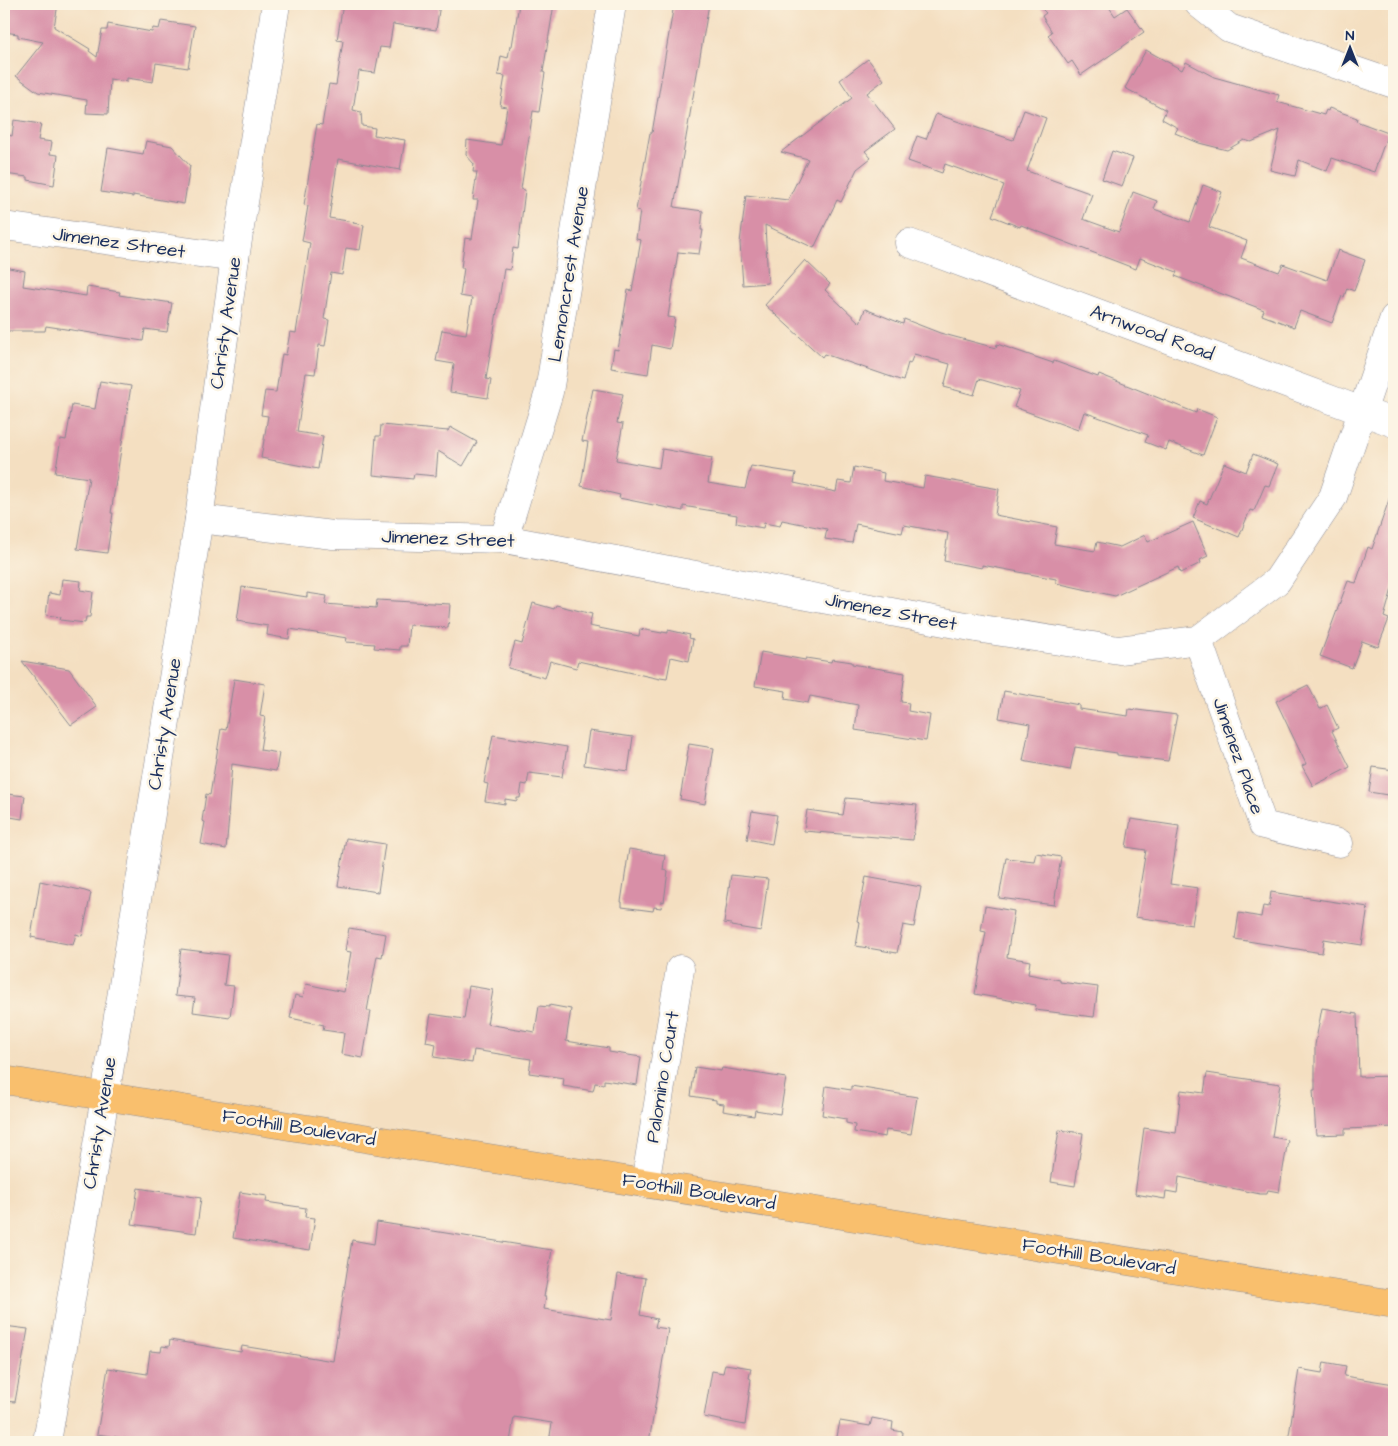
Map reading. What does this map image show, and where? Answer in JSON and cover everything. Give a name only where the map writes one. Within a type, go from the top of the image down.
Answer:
[{"type":"main road","name":"Foothill Boulevard","points":[[4,1080],[1394,1304]]},
{"type":"street","name":"Christy Avenue","points":[[47,1442],[199,519],[235,258],[276,4]]},
{"type":"street","name":"Lemoncrest Avenue","points":[[504,539],[549,392],[612,4]]},
{"type":"street","points":[[1199,4],[1229,28],[1394,84]]},
{"type":"street","name":"Jimenez Street","points":[[4,226],[235,258]]},
{"type":"street","name":"Arnwood Road","points":[[909,243],[1394,422]]},
{"type":"street","name":"Jimenez Street","points":[[199,519],[333,535],[504,539],[982,629],[1119,650],[1198,640],[1277,581],[1334,496],[1394,318]]},
{"type":"street","name":"Jimenez Place","points":[[1198,640],[1263,825],[1340,844]]},
{"type":"street","name":"Palomino Court","points":[[645,1184],[680,969]]},
{"type":"building","points":[[4,4],[58,4],[54,27],[90,49],[89,51],[97,57],[102,30],[107,30],[108,24],[152,32],[153,28],[159,29],[161,21],[195,26],[188,68],[156,63],[153,82],[127,78],[127,82],[110,79],[108,114],[86,113],[87,100],[38,92],[16,76],[43,42],[18,37],[18,34],[4,32]]},
{"type":"building","points":[[343,4],[440,4],[436,30],[393,24],[389,48],[380,47],[375,73],[359,71],[353,110],[361,112],[362,126],[375,128],[374,135],[405,140],[400,170],[338,159],[329,218],[364,225],[360,250],[346,248],[342,275],[331,273],[324,319],[329,320],[325,346],[319,345],[315,374],[306,373],[297,432],[323,436],[318,469],[261,458],[268,416],[261,415],[265,391],[276,392],[282,354],[286,355],[290,332],[296,333],[310,243],[302,241],[308,206],[304,205],[317,124],[322,125],[329,84],[336,85],[343,41],[337,40]]},
{"type":"building","points":[[519,4],[554,4],[543,72],[545,73],[539,112],[533,111],[521,189],[525,190],[518,249],[513,248],[510,270],[504,269],[486,379],[491,380],[488,398],[450,392],[454,364],[436,361],[442,330],[466,334],[472,298],[460,296],[464,268],[461,268],[465,238],[472,239],[478,200],[473,200],[477,172],[473,172],[474,164],[466,155],[467,140],[501,145],[507,107],[500,106],[505,76],[498,75],[501,56],[508,58],[510,46],[512,46]]},
{"type":"building","points":[[674,4],[709,4],[674,207],[703,211],[701,230],[703,230],[699,254],[678,252],[668,317],[675,318],[670,349],[652,345],[648,374],[611,368],[614,349],[618,350],[628,290],[632,291],[641,240],[636,239],[640,211],[636,210],[650,133],[652,133]]},
{"type":"building","points":[[1037,4],[1107,4],[1115,16],[1127,8],[1144,32],[1081,75],[1072,61],[1068,64],[1048,35],[1052,32],[1042,16],[1046,13]]},
{"type":"building","points":[[1146,50],[1182,70],[1186,62],[1214,77],[1279,95],[1277,102],[1324,115],[1329,108],[1357,118],[1356,121],[1388,133],[1374,172],[1332,158],[1327,171],[1299,160],[1295,176],[1270,170],[1280,130],[1251,142],[1244,140],[1227,150],[1199,143],[1175,133],[1178,128],[1162,119],[1166,110],[1125,88]]},
{"type":"building","points":[[868,59],[884,80],[867,93],[895,129],[865,151],[871,158],[857,169],[841,202],[837,200],[814,248],[765,225],[768,283],[743,285],[740,243],[746,195],[788,200],[808,159],[781,152],[852,98],[840,80]]},
{"type":"building","points":[[1024,110],[1046,118],[1027,171],[1092,194],[1083,219],[1119,232],[1133,192],[1157,201],[1154,209],[1190,222],[1203,185],[1222,192],[1209,227],[1247,241],[1241,258],[1279,272],[1283,264],[1327,280],[1338,250],[1365,260],[1354,291],[1347,288],[1332,323],[1300,311],[1294,327],[1262,315],[1264,310],[1175,276],[1177,272],[1140,258],[1136,269],[1021,225],[1020,227],[992,216],[1004,185],[945,164],[942,173],[908,161],[917,136],[926,139],[936,114],[1013,140]]},
{"type":"building","points":[[14,120],[41,124],[38,140],[52,142],[50,154],[58,155],[54,185],[28,180],[28,177],[4,174],[4,134],[12,136]]},
{"type":"building","points":[[146,141],[172,146],[190,166],[184,204],[133,195],[133,197],[101,192],[108,148],[143,154]]},
{"type":"building","points":[[1112,151],[1133,158],[1122,186],[1102,179]]},
{"type":"building","points":[[805,260],[830,284],[825,290],[860,323],[865,309],[903,324],[904,319],[940,333],[996,348],[997,344],[1053,363],[1054,361],[1098,377],[1099,374],[1196,413],[1197,409],[1217,417],[1203,455],[1169,442],[1166,450],[1145,442],[1148,435],[1084,412],[1078,430],[1014,407],[1020,391],[979,379],[974,395],[944,387],[950,364],[914,354],[910,364],[908,363],[903,381],[824,354],[822,357],[765,305]]},
{"type":"building","points":[[4,267],[25,271],[23,286],[86,296],[87,287],[120,292],[119,295],[172,303],[167,332],[145,329],[143,341],[46,326],[45,331],[4,331]]},
{"type":"building","points":[[100,381],[131,386],[111,513],[113,513],[107,553],[77,549],[89,478],[55,473],[61,439],[66,440],[72,405],[95,409]]},
{"type":"building","points":[[593,389],[623,394],[617,423],[623,424],[616,460],[659,468],[662,449],[712,458],[708,483],[745,489],[751,466],[796,473],[794,483],[836,492],[838,481],[851,483],[854,467],[884,473],[883,481],[923,488],[925,476],[999,489],[995,515],[1057,527],[1054,544],[1095,551],[1097,542],[1120,547],[1145,535],[1148,542],[1193,522],[1208,556],[1200,560],[1201,563],[1180,573],[1178,567],[1115,596],[1056,583],[1056,579],[982,565],[982,568],[944,561],[948,533],[904,525],[902,533],[856,524],[852,543],[825,539],[827,529],[782,520],[780,526],[764,523],[763,528],[736,523],[737,515],[683,506],[683,511],[619,498],[620,495],[581,486],[588,442],[582,441]]},
{"type":"building","points":[[381,425],[448,431],[450,427],[477,442],[463,466],[438,451],[436,476],[414,474],[413,479],[373,475],[376,436],[380,436]]},
{"type":"building","points":[[1253,454],[1278,464],[1269,486],[1265,485],[1254,511],[1250,510],[1239,537],[1193,518],[1200,501],[1207,504],[1224,463],[1246,472]]},
{"type":"building","points":[[1391,494],[1394,495],[1394,582],[1384,617],[1389,619],[1378,647],[1362,641],[1352,668],[1320,656],[1348,581],[1356,583],[1368,547],[1372,549]]},
{"type":"building","points":[[62,579],[81,581],[80,590],[93,592],[90,617],[86,617],[85,623],[60,620],[61,617],[46,615],[49,593],[60,595]]},
{"type":"building","points":[[242,587],[307,597],[307,593],[327,596],[325,604],[376,608],[377,600],[450,604],[448,628],[409,625],[407,646],[400,646],[400,650],[374,648],[375,644],[346,642],[347,638],[290,629],[289,639],[267,635],[268,626],[237,621]]},
{"type":"building","points":[[533,603],[554,609],[556,605],[592,614],[589,626],[639,636],[640,629],[662,633],[668,633],[668,630],[690,635],[689,638],[693,639],[689,661],[671,657],[667,678],[660,677],[660,679],[578,661],[576,668],[550,661],[545,678],[508,668],[515,642],[522,644]]},
{"type":"building","points":[[761,652],[805,660],[806,658],[831,662],[832,659],[905,673],[901,702],[909,703],[908,711],[930,715],[926,741],[855,730],[858,705],[810,696],[808,703],[785,699],[786,691],[755,686]]},
{"type":"building","points":[[22,661],[69,669],[97,707],[71,725]]},
{"type":"building","points":[[234,679],[265,684],[260,716],[265,717],[260,750],[279,753],[276,771],[232,764],[226,849],[201,844],[205,822],[202,821],[206,794],[210,795],[221,729],[226,730]]},
{"type":"building","points":[[1308,685],[1320,709],[1327,705],[1338,728],[1332,731],[1350,767],[1313,786],[1302,766],[1306,764],[1276,701]]},
{"type":"building","points":[[1004,691],[1079,705],[1079,709],[1128,716],[1129,709],[1177,715],[1168,761],[1117,755],[1117,753],[1075,747],[1070,770],[1023,761],[1030,724],[999,718]]},
{"type":"building","points":[[589,731],[633,737],[628,771],[584,765]]},
{"type":"building","points":[[493,735],[567,747],[562,777],[529,773],[527,785],[522,784],[520,798],[517,798],[517,801],[505,799],[505,804],[485,801],[488,784],[484,783]]},
{"type":"building","points":[[689,744],[714,748],[705,804],[680,799]]},
{"type":"building","points":[[1373,767],[1394,770],[1394,796],[1369,792]]},
{"type":"building","points":[[7,794],[25,796],[22,819],[4,816]]},
{"type":"building","points":[[846,798],[917,805],[913,840],[804,831],[807,810],[843,815]]},
{"type":"building","points":[[752,811],[777,815],[772,844],[747,839]]},
{"type":"building","points":[[1131,819],[1179,826],[1170,884],[1198,888],[1192,925],[1135,917],[1146,850],[1126,847]]},
{"type":"building","points":[[346,838],[385,844],[378,892],[338,886]]},
{"type":"building","points":[[629,849],[665,855],[663,870],[668,871],[664,902],[662,901],[661,908],[654,907],[653,911],[622,907],[621,902]]},
{"type":"building","points":[[1036,853],[1061,857],[1054,905],[999,898],[1006,858],[1034,861]]},
{"type":"building","points":[[731,875],[768,879],[761,931],[724,923]]},
{"type":"building","points":[[866,877],[921,887],[914,927],[903,925],[897,953],[856,946],[860,922],[857,921]]},
{"type":"building","points":[[40,881],[91,893],[82,936],[76,934],[73,945],[31,937]]},
{"type":"building","points":[[1271,892],[1368,907],[1362,945],[1324,939],[1322,953],[1235,939],[1239,913],[1261,917],[1263,906],[1269,907]]},
{"type":"building","points":[[985,906],[1014,911],[1007,957],[1030,961],[1028,974],[1060,980],[1060,982],[1098,987],[1094,1017],[1035,1010],[1036,1005],[975,994],[986,932],[981,931]]},
{"type":"building","points":[[349,928],[386,934],[382,957],[377,956],[367,1011],[371,1011],[363,1058],[341,1054],[344,1033],[323,1030],[324,1025],[290,1018],[295,995],[303,997],[306,984],[344,992],[351,952],[345,951]]},
{"type":"building","points":[[181,949],[228,955],[224,985],[234,986],[230,1017],[193,1012],[195,998],[175,996]]},
{"type":"building","points":[[469,986],[493,990],[487,1024],[535,1032],[539,1006],[549,1007],[549,1005],[571,1009],[566,1041],[609,1048],[609,1052],[641,1057],[637,1085],[604,1080],[604,1084],[595,1083],[593,1091],[563,1086],[564,1078],[529,1073],[531,1059],[474,1050],[472,1063],[434,1057],[436,1044],[426,1042],[431,1014],[464,1019]]},
{"type":"building","points":[[1322,1008],[1357,1014],[1359,1077],[1392,1076],[1394,1078],[1394,1127],[1345,1129],[1345,1134],[1316,1135],[1313,1090],[1315,1090],[1315,1045]]},
{"type":"building","points":[[695,1067],[721,1071],[722,1068],[786,1078],[780,1114],[755,1110],[754,1116],[723,1111],[724,1104],[716,1103],[716,1100],[691,1096]]},
{"type":"building","points":[[1207,1073],[1280,1084],[1272,1137],[1288,1140],[1279,1192],[1268,1190],[1267,1194],[1260,1194],[1179,1177],[1177,1193],[1166,1191],[1165,1199],[1135,1194],[1144,1128],[1176,1133],[1181,1090],[1204,1093]]},
{"type":"building","points":[[826,1086],[851,1090],[851,1086],[917,1097],[911,1134],[886,1130],[885,1137],[854,1132],[855,1125],[846,1123],[846,1119],[822,1115]]},
{"type":"building","points":[[1059,1130],[1083,1133],[1075,1186],[1051,1182]]},
{"type":"building","points":[[138,1188],[201,1198],[196,1233],[132,1224]]},
{"type":"building","points":[[240,1192],[267,1196],[266,1202],[306,1208],[305,1217],[315,1218],[310,1250],[233,1238]]},
{"type":"building","points":[[377,1222],[552,1250],[544,1297],[546,1297],[544,1309],[611,1320],[618,1274],[646,1278],[640,1315],[657,1319],[655,1327],[668,1329],[649,1442],[549,1442],[552,1423],[514,1417],[510,1442],[148,1442],[97,1434],[108,1368],[147,1374],[150,1351],[161,1352],[162,1346],[169,1347],[170,1340],[241,1352],[242,1346],[333,1361],[352,1240],[374,1244]]},
{"type":"building","points":[[4,1326],[28,1329],[15,1402],[4,1401]]},
{"type":"building","points":[[1324,1362],[1346,1366],[1344,1376],[1394,1384],[1394,1442],[1288,1442],[1299,1369],[1322,1373]]},
{"type":"building","points":[[725,1364],[751,1368],[745,1425],[704,1417],[712,1371],[723,1373]]},
{"type":"building","points":[[872,1418],[893,1422],[892,1430],[903,1432],[902,1442],[836,1442],[840,1421],[870,1426]]}]
